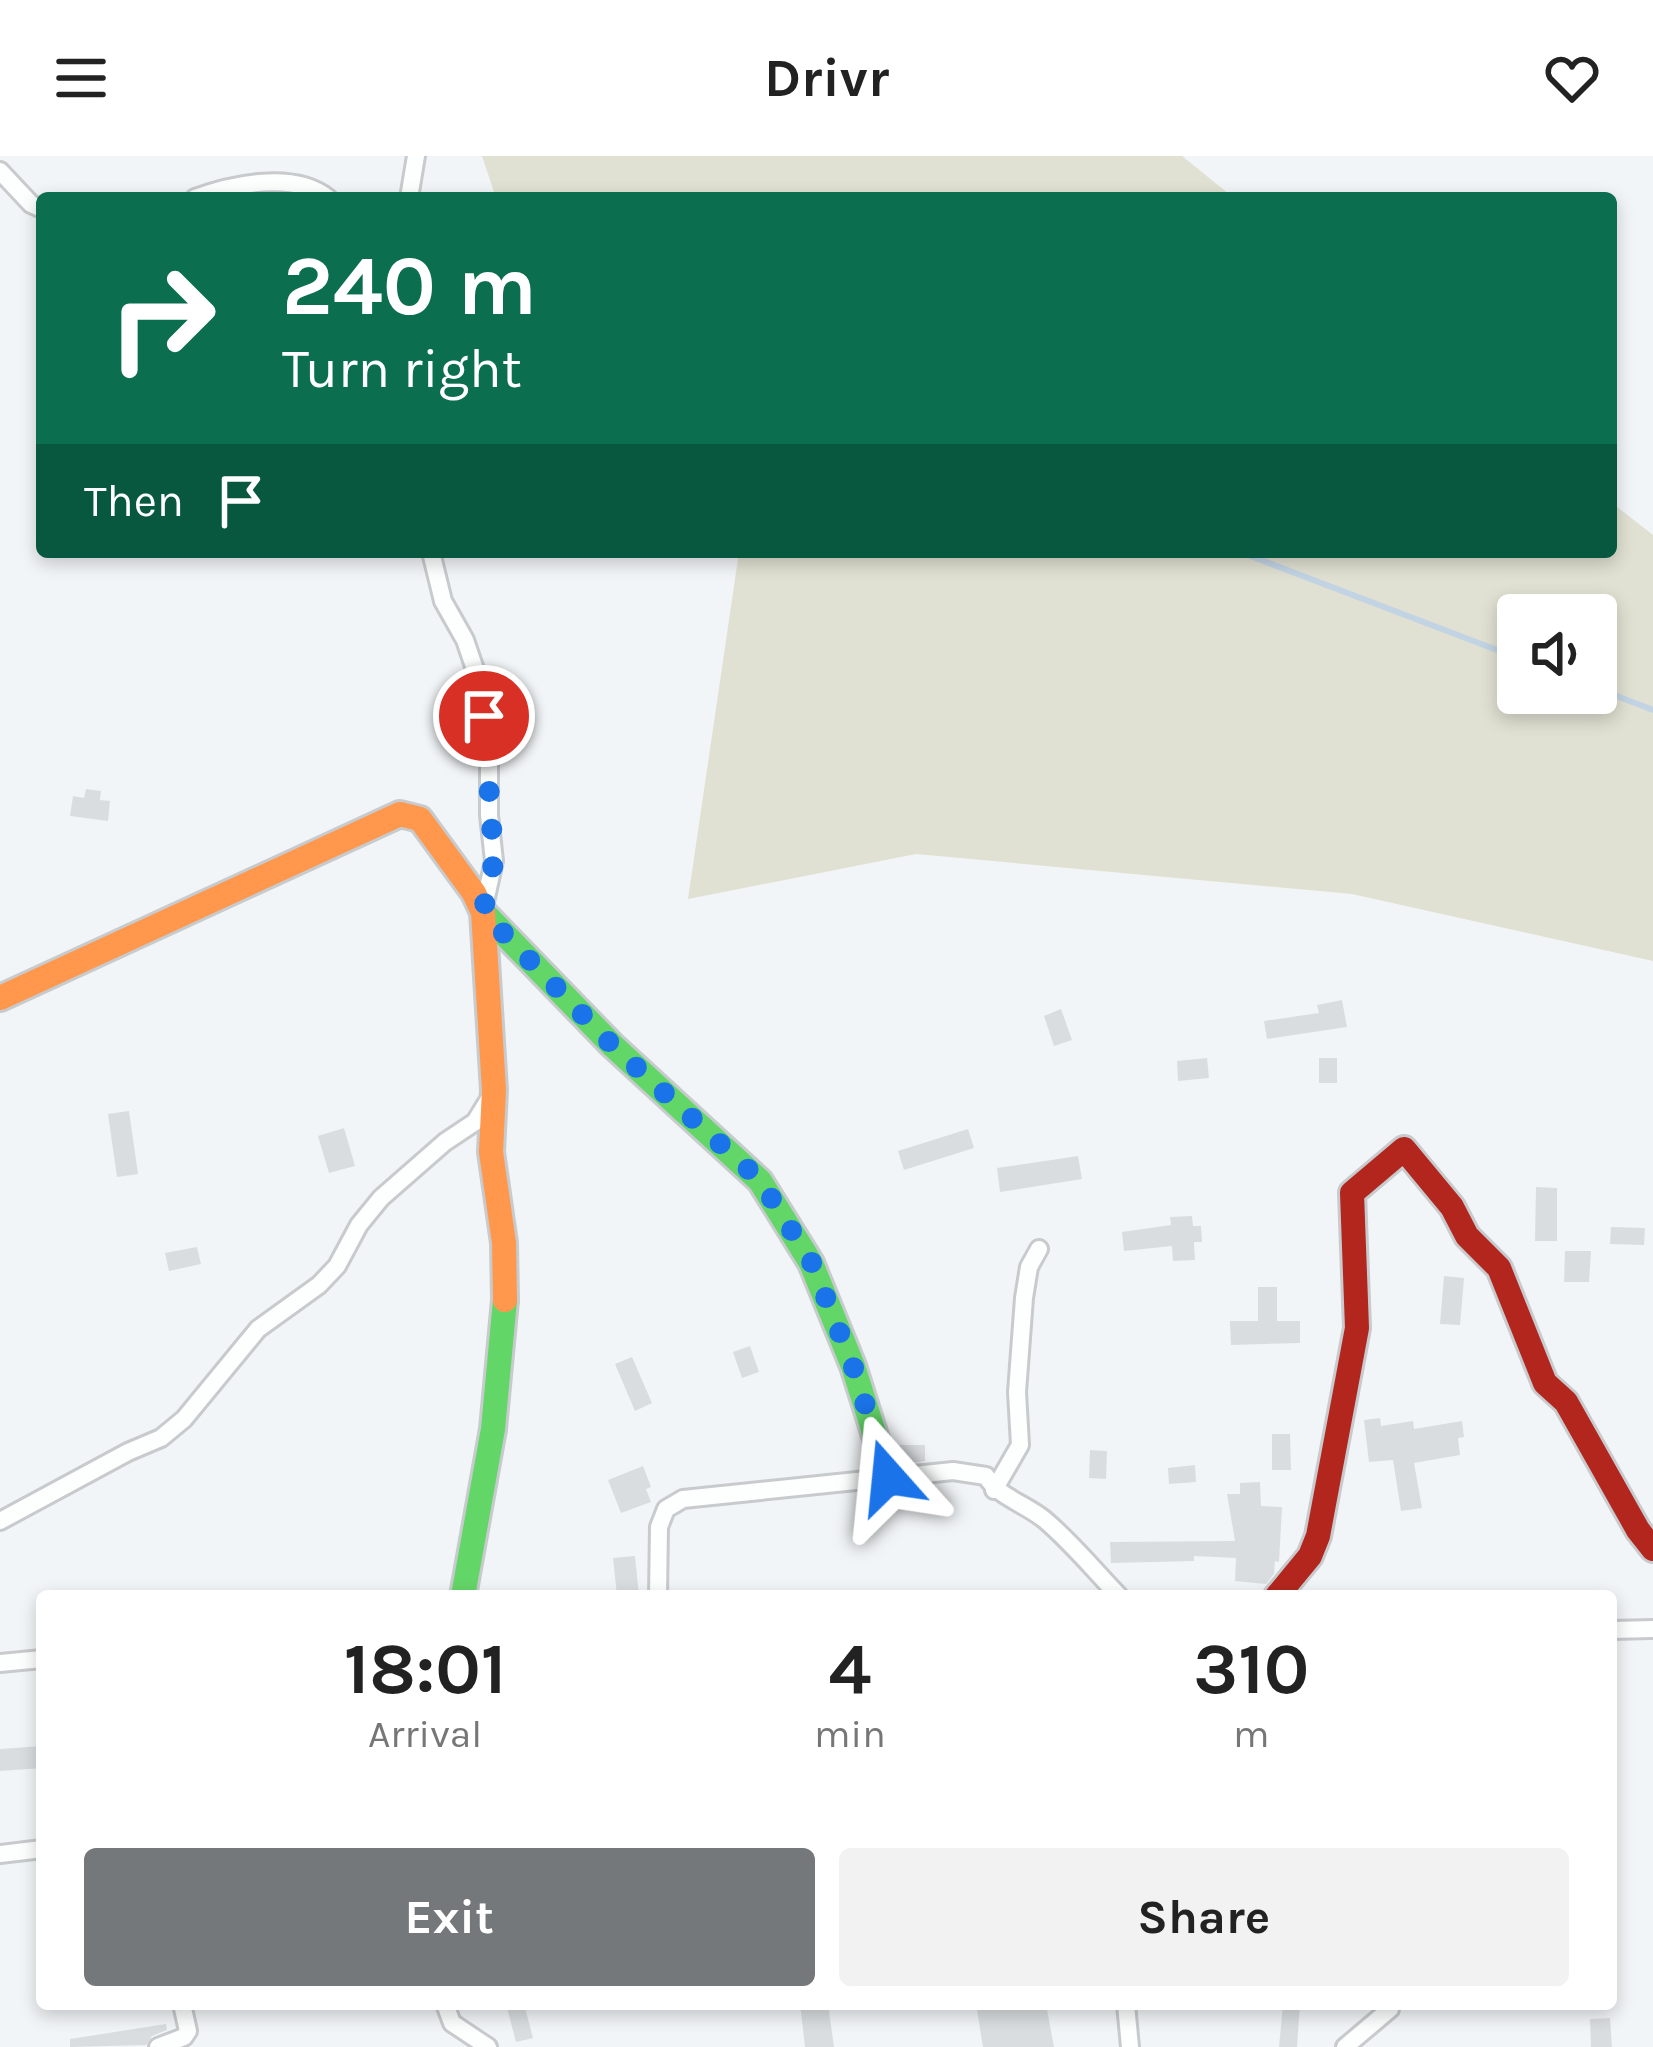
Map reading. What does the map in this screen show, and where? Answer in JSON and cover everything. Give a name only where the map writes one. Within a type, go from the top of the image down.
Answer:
[{"type":"street","points":[[405,156],[412,177]]},
{"type":"street","points":[[410,192],[416,156]]},
{"type":"street","points":[[0,171],[36,206]]},
{"type":"street","points":[[221,192],[255,184],[309,186],[318,192]]},
{"type":"street","points":[[432,558],[443,601],[465,640],[479,681],[489,751],[494,861],[483,912],[494,1090],[491,1152],[506,1290],[494,1429],[464,1590]]},
{"type":"street","points":[[0,998],[400,814],[420,820],[475,893],[483,912],[612,1045],[760,1180],[812,1263],[853,1366],[888,1477]]},
{"type":"street","points":[[0,1522],[128,1451],[161,1438],[184,1419],[258,1329],[319,1285],[337,1266],[359,1225],[381,1198],[475,1122],[494,1090]]},
{"type":"street","points":[[1281,1590],[1310,1556],[1318,1536],[1357,1328],[1352,1193],[1404,1149],[1452,1207],[1467,1236],[1499,1268],[1545,1383],[1566,1402],[1653,1549]]},
{"type":"street","points":[[994,1490],[1020,1445],[1017,1392],[1024,1298],[1028,1267],[1039,1249]]},
{"type":"street","points":[[658,1590],[659,1527],[666,1508],[682,1499],[953,1472],[986,1476],[994,1490],[1016,1498],[1048,1522],[1113,1590]]},
{"type":"street","points":[[1617,1630],[1653,1629]]},
{"type":"street","points":[[0,1663],[36,1660]]},
{"type":"street","points":[[0,1854],[36,1850]]},
{"type":"street","points":[[158,2047],[186,2042],[183,2010]]},
{"type":"street","points":[[447,2010],[452,2023],[488,2047]]},
{"type":"street","points":[[1127,2010],[1130,2047]]},
{"type":"street","points":[[1345,2047],[1363,2040],[1389,2010]]},
{"type":"shaded area","points":[[482,156],[1182,156],[1227,192],[494,192]]},
{"type":"shaded area","points":[[1617,507],[1653,535],[1653,961],[1352,894],[916,854],[688,899],[738,558],[1617,558]]},
{"type":"building","points":[[86,789],[101,791],[100,800],[110,801],[108,821],[70,816],[73,796],[84,798]]},
{"type":"building","points":[[1342,1000],[1347,1027],[1267,1039],[1264,1021],[1319,1013],[1317,1005]]},
{"type":"building","points":[[1061,1009],[1072,1040],[1054,1046],[1044,1016]]},
{"type":"building","points":[[1207,1058],[1209,1078],[1178,1081],[1177,1061]]},
{"type":"building","points":[[1319,1058],[1337,1058],[1337,1083],[1319,1083]]},
{"type":"building","points":[[129,1111],[138,1174],[117,1177],[108,1114]]},
{"type":"building","points":[[344,1128],[355,1166],[329,1173],[318,1136]]},
{"type":"building","points":[[968,1129],[974,1148],[904,1170],[898,1151]]},
{"type":"building","points":[[1078,1156],[1082,1179],[1000,1192],[997,1168]]},
{"type":"building","points":[[1536,1187],[1557,1188],[1557,1241],[1535,1241]]},
{"type":"building","points":[[1192,1216],[1193,1226],[1201,1226],[1202,1242],[1194,1242],[1195,1260],[1173,1261],[1172,1246],[1124,1251],[1122,1232],[1171,1225],[1170,1217]]},
{"type":"building","points":[[1611,1227],[1645,1228],[1644,1245],[1610,1244]]},
{"type":"building","points":[[197,1247],[201,1264],[169,1271],[165,1253]]},
{"type":"building","points":[[1565,1251],[1591,1251],[1589,1282],[1564,1282]]},
{"type":"building","points":[[1444,1276],[1464,1278],[1460,1325],[1440,1324]]},
{"type":"building","points":[[1258,1287],[1277,1287],[1277,1321],[1300,1321],[1300,1343],[1231,1345],[1230,1321],[1258,1321]]},
{"type":"building","points":[[750,1346],[759,1372],[742,1378],[733,1352]]},
{"type":"building","points":[[632,1357],[652,1403],[635,1411],[615,1364]]},
{"type":"building","points":[[1380,1418],[1381,1426],[1413,1421],[1414,1429],[1462,1421],[1460,1455],[1414,1463],[1422,1508],[1401,1511],[1393,1460],[1369,1462],[1364,1420]]},
{"type":"building","points":[[1272,1434],[1290,1434],[1291,1470],[1272,1470]]},
{"type":"building","points":[[895,1445],[925,1445],[925,1461],[901,1464]]},
{"type":"building","points":[[1090,1450],[1107,1451],[1106,1479],[1089,1478]]},
{"type":"building","points":[[1195,1465],[1196,1482],[1169,1484],[1168,1468]]},
{"type":"building","points":[[643,1466],[651,1502],[621,1513],[608,1480]]},
{"type":"building","points":[[1260,1482],[1261,1506],[1282,1507],[1279,1562],[1275,1561],[1274,1574],[1266,1584],[1235,1581],[1236,1558],[1194,1556],[1194,1561],[1111,1563],[1110,1542],[1235,1541],[1227,1494],[1240,1494],[1240,1483]]},
{"type":"building","points":[[635,1556],[638,1590],[616,1590],[613,1558]]},
{"type":"building","points":[[36,1746],[36,1768],[0,1771],[0,1749]]},
{"type":"building","points":[[508,2010],[526,2010],[533,2038],[516,2042]]},
{"type":"building","points":[[801,2010],[829,2010],[834,2047],[805,2047]]},
{"type":"building","points":[[977,2010],[1047,2010],[1054,2047],[983,2047]]},
{"type":"building","points":[[1282,2010],[1300,2010],[1297,2047],[1279,2047]]},
{"type":"building","points":[[1610,2018],[1612,2047],[1591,2047],[1590,2019]]},
{"type":"building","points":[[166,2024],[167,2030],[152,2036],[146,2045],[70,2047],[70,2039]]},
{"type":"waterway","points":[[1256,558],[1497,650]]},
{"type":"waterway","points":[[1617,696],[1653,710]]},
{"type":"traffic: fast","points":[[483,912],[612,1045],[760,1181],[811,1263],[853,1366],[888,1477]]},
{"type":"traffic: fast","points":[[464,1590],[493,1429],[505,1300]]},
{"type":"traffic: slow","points":[[0,998],[400,814],[420,819],[483,912],[494,1090],[491,1152],[504,1243],[505,1300]]},
{"type":"traffic: jam","points":[[1282,1590],[1310,1556],[1318,1536],[1357,1328],[1352,1193],[1404,1149],[1452,1207],[1467,1236],[1499,1268],[1545,1383],[1566,1402],[1653,1549]]},
{"type":"route","points":[[484,716],[494,861],[483,912],[612,1045],[760,1180],[812,1263],[853,1366],[888,1477]]}]
